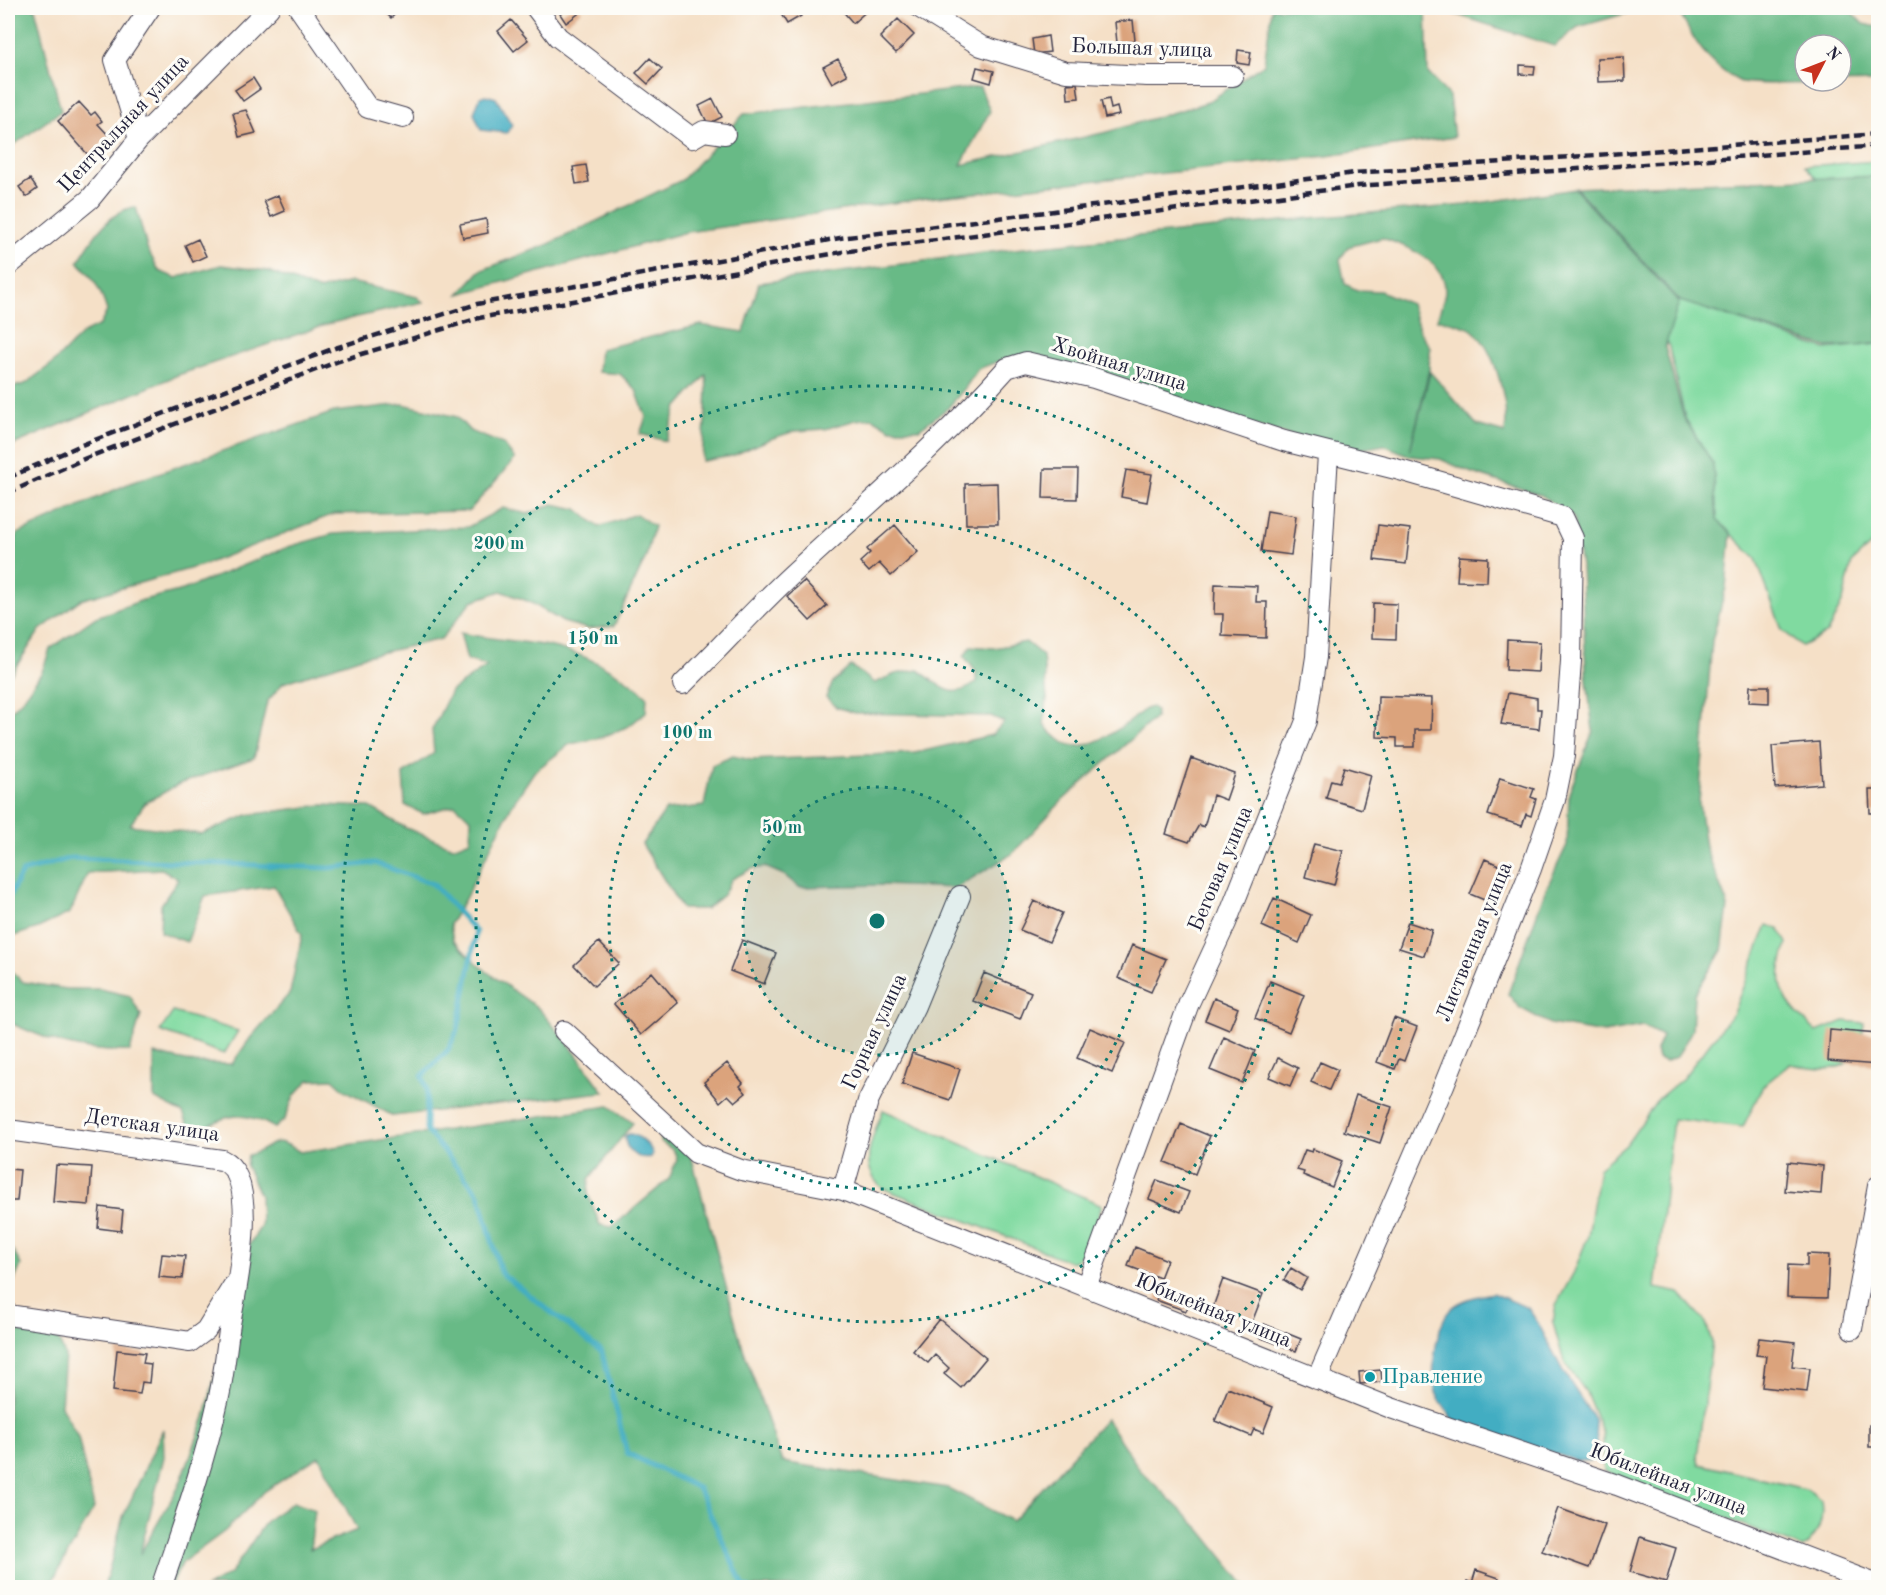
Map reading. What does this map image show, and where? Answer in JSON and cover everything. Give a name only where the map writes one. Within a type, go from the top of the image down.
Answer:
[{"type":"street","points":[[139,139],[115,60],[150,8]]},
{"type":"street","name":"Центральная улица","points":[[8,266],[90,199],[139,139],[269,8]]},
{"type":"street","points":[[299,8],[368,108],[404,118]]},
{"type":"street","points":[[536,8],[558,37],[692,138],[704,131],[724,134]]},
{"type":"street","name":"Большая улица","points":[[920,8],[981,46],[1066,72],[1147,76],[1233,76]]},
{"type":"street","name":"Хвойная улица","points":[[683,684],[784,582],[969,412],[1007,368],[1014,364],[1026,362],[1094,378],[1207,417],[1328,454],[1396,469],[1511,504],[1550,511]]},
{"type":"street","name":"Беговая улица","points":[[1086,1287],[1189,1003],[1226,923],[1306,721],[1316,657],[1328,454]]},
{"type":"street","name":"Лиственная улица","points":[[1317,1379],[1444,1085],[1531,869],[1555,800],[1564,756],[1571,661],[1573,538],[1563,517],[1550,511]]},
{"type":"street","name":"Горная улица","points":[[843,1190],[868,1101],[915,1006],[960,896]]},
{"type":"street","name":"Юбилейная улица","points":[[564,1031],[696,1153],[741,1170],[843,1190],[1391,1408],[1617,1485],[1878,1585]]},
{"type":"street","name":"Детская улица","points":[[8,1130],[228,1162],[237,1175],[242,1193],[243,1255],[239,1276],[206,1330],[190,1342],[8,1315]]},
{"type":"street","points":[[1852,1329],[1878,1186]]},
{"type":"street","points":[[161,1587],[185,1520],[218,1400],[239,1276]]},
{"type":"green space","points":[[8,8],[35,8],[61,111],[8,149]]},
{"type":"green space","points":[[1272,8],[1426,8],[1428,73],[1449,96],[1454,137],[1327,156],[928,198],[687,232],[459,294],[480,271],[549,244],[682,180],[744,114],[980,87],[990,111],[961,165],[1107,132],[1208,102],[1264,64]]},
{"type":"green space","points":[[1436,8],[1645,8],[1578,27],[1554,46]]},
{"type":"green space","points":[[1677,8],[1847,8],[1863,24],[1878,27],[1878,82],[1853,83],[1853,33],[1793,33],[1793,84],[1739,81],[1719,68],[1695,40]]},
{"type":"green space","points":[[1878,161],[1878,228],[1847,212],[1805,166]]},
{"type":"green space","points":[[1878,176],[1878,343],[1857,346],[1826,347],[1680,301],[1576,188]]},
{"type":"green space","points":[[1575,189],[1679,302],[1665,347],[1684,418],[1713,464],[1717,520],[1731,533],[1726,587],[1712,641],[1699,803],[1705,847],[1728,906],[1722,951],[1694,995],[1692,1030],[1677,1057],[1665,1062],[1658,1059],[1656,1050],[1662,1036],[1643,1026],[1604,1033],[1550,1024],[1520,1008],[1508,994],[1545,891],[1567,845],[1569,793],[1593,731],[1586,672],[1581,566],[1573,517],[1541,495],[1472,473],[1440,459],[1410,456],[1384,445],[1356,450],[1339,443],[1318,443],[1004,359],[978,369],[948,408],[919,429],[891,429],[873,418],[856,420],[825,429],[795,431],[732,456],[702,461],[706,375],[677,408],[666,441],[640,434],[646,417],[636,390],[620,374],[598,372],[600,349],[701,325],[744,332],[759,283],[1014,249],[1311,218],[1465,205]],"holes":[[[1382,238],[1422,256],[1439,271],[1445,290],[1437,319],[1469,328],[1488,350],[1503,393],[1505,433],[1477,425],[1430,372],[1410,451],[1429,371],[1430,347],[1420,332],[1411,304],[1380,291],[1357,290],[1345,284],[1340,260],[1348,247]]]},
{"type":"green space","points":[[1615,194],[1708,310],[1825,349],[1878,344],[1878,541],[1875,541],[1852,562],[1843,601],[1827,633],[1802,646],[1782,630],[1756,559],[1717,520],[1713,464],[1685,418],[1668,343],[1653,355],[1606,847],[1585,213]]},
{"type":"green space","points":[[136,207],[147,248],[159,271],[176,278],[221,265],[268,271],[318,290],[351,282],[417,297],[423,302],[331,323],[178,375],[8,447],[8,388],[25,384],[53,363],[83,333],[100,325],[107,311],[105,304],[93,279],[78,262],[109,220],[127,209]]},
{"type":"green space","points":[[403,404],[457,417],[470,431],[503,444],[515,459],[469,511],[334,514],[203,565],[80,600],[40,630],[8,679],[8,576],[17,534],[130,483],[334,412]]},
{"type":"green space","points":[[553,504],[577,509],[599,527],[636,514],[654,526],[646,557],[614,626],[588,629],[563,622],[530,602],[501,591],[472,601],[441,639],[362,657],[283,683],[267,702],[254,758],[179,784],[145,803],[130,825],[201,834],[248,815],[322,805],[370,807],[406,828],[453,847],[470,840],[471,819],[455,805],[423,814],[405,805],[403,774],[434,753],[432,730],[451,691],[487,666],[467,660],[460,633],[561,649],[613,671],[647,696],[646,712],[629,726],[600,738],[570,744],[534,772],[512,805],[450,924],[453,941],[486,971],[538,1008],[568,1043],[604,1092],[393,1116],[345,1090],[333,1079],[309,1080],[294,1096],[285,1119],[275,1128],[252,1118],[233,1116],[192,1135],[183,1113],[154,1098],[154,1054],[195,1063],[232,1064],[251,1037],[290,993],[302,935],[274,886],[205,896],[187,942],[160,932],[161,905],[178,879],[162,869],[88,873],[70,913],[38,928],[8,938],[8,714],[22,700],[42,672],[50,649],[96,617],[143,600],[183,590],[288,547],[333,534],[468,527],[503,508],[528,514]]},
{"type":"green space","points":[[1026,642],[1043,656],[1047,699],[1044,725],[1066,744],[1079,746],[1089,744],[1110,734],[1145,709],[1152,707],[1156,711],[1155,718],[1062,801],[1012,854],[956,888],[881,885],[799,887],[784,875],[765,867],[751,869],[732,879],[723,895],[706,909],[682,909],[642,844],[666,810],[704,806],[712,765],[733,756],[751,760],[915,753],[992,735],[1004,722],[991,716],[855,713],[836,707],[826,697],[833,682],[851,666],[875,683],[895,674],[918,670],[946,689],[959,691],[967,689],[976,683],[976,672],[964,656],[971,646],[994,648]]},
{"type":"green space","points":[[1767,925],[1779,929],[1787,943],[1781,983],[1784,993],[1796,1011],[1817,1032],[1844,1021],[1864,1023],[1861,1040],[1850,1061],[1841,1066],[1819,1069],[1790,1064],[1763,1086],[1743,1127],[1673,1119],[1655,1288],[1679,1293],[1706,1323],[1712,1342],[1697,1457],[1699,1464],[1805,1489],[1821,1501],[1822,1515],[1817,1533],[1803,1548],[1604,1471],[1603,1434],[1586,1392],[1564,1362],[1553,1323],[1556,1305],[1574,1272],[1588,1236],[1599,1168],[1626,1145],[1659,1098],[1683,1078],[1733,1013]]},
{"type":"green space","points":[[8,968],[23,982],[67,989],[100,989],[130,996],[141,1015],[130,1051],[96,1050],[67,1045],[8,1022]]},
{"type":"green space","points":[[173,1012],[238,1031],[224,1054],[160,1031]]},
{"type":"green space","points":[[609,1106],[633,1123],[589,1179],[588,1194],[600,1225],[612,1227],[669,1179],[677,1159],[674,1151],[660,1141],[661,1136],[667,1134],[691,1155],[740,1339],[782,1462],[948,1488],[1012,1521],[1106,1419],[1140,1470],[1201,1530],[1247,1587],[207,1587],[230,1574],[267,1520],[293,1502],[315,1510],[310,1549],[357,1530],[319,1456],[265,1491],[225,1531],[183,1562],[170,1587],[104,1588],[123,1517],[163,1429],[164,1457],[140,1554],[179,1486],[205,1417],[243,1255],[261,1226],[260,1196],[246,1166],[248,1155],[278,1142],[300,1152]]},
{"type":"green space","points":[[883,1110],[1102,1205],[1089,1244],[1077,1260],[1071,1262],[882,1188],[870,1170],[869,1150]]},
{"type":"green space","points":[[8,1246],[21,1265],[12,1286],[8,1289]]},
{"type":"green space","points":[[8,1330],[57,1337],[65,1355],[61,1406],[78,1437],[94,1508],[49,1587],[8,1587]]},
{"type":"water","points":[[485,95],[496,98],[512,125],[507,133],[481,130],[474,113],[480,97]]},
{"type":"water","points":[[629,1134],[640,1138],[646,1144],[653,1154],[651,1157],[636,1156],[629,1150],[625,1136]]},
{"type":"water","points":[[1493,1293],[1528,1308],[1538,1323],[1563,1371],[1594,1419],[1598,1446],[1592,1461],[1577,1461],[1454,1420],[1441,1403],[1434,1383],[1434,1360],[1442,1323],[1453,1307],[1462,1301]]},
{"type":"building","points":[[381,8],[402,8],[391,18]]},
{"type":"building","points":[[570,8],[580,8],[582,11],[566,23],[560,14]]},
{"type":"building","points":[[796,8],[801,16],[787,24],[778,9]]},
{"type":"building","points":[[840,8],[870,8],[853,23]]},
{"type":"building","points":[[898,19],[914,35],[896,53],[880,37]]},
{"type":"building","points":[[511,20],[528,40],[514,51],[498,31]]},
{"type":"building","points":[[1133,20],[1135,41],[1117,43],[1115,22]]},
{"type":"building","points":[[1048,36],[1050,52],[1034,54],[1032,39]]},
{"type":"building","points":[[1238,50],[1251,52],[1249,65],[1237,63]]},
{"type":"building","points":[[1624,57],[1625,81],[1598,82],[1597,58]]},
{"type":"building","points":[[650,58],[662,69],[648,84],[636,73]]},
{"type":"building","points":[[838,59],[847,75],[832,83],[823,67]]},
{"type":"building","points":[[1520,65],[1535,66],[1534,75],[1520,74]]},
{"type":"building","points":[[977,67],[994,71],[991,83],[974,78]]},
{"type":"building","points":[[253,78],[260,89],[243,101],[235,90]]},
{"type":"building","points":[[1077,83],[1079,98],[1068,99],[1067,84]]},
{"type":"building","points":[[713,99],[722,117],[708,124],[699,106]]},
{"type":"building","points":[[1109,99],[1111,109],[1117,107],[1119,115],[1105,118],[1101,101]]},
{"type":"building","points":[[79,102],[91,115],[95,112],[102,121],[98,124],[110,137],[89,156],[58,121]]},
{"type":"building","points":[[246,110],[256,133],[239,137],[233,113]]},
{"type":"building","points":[[586,165],[589,182],[576,184],[573,167]]},
{"type":"building","points":[[30,179],[37,189],[26,197],[19,187]]},
{"type":"building","points":[[278,195],[285,211],[271,217],[264,201]]},
{"type":"building","points":[[486,219],[488,233],[463,238],[460,224]]},
{"type":"building","points":[[198,239],[206,256],[193,262],[185,245]]},
{"type":"building","points":[[1044,469],[1078,469],[1077,499],[1043,498]]},
{"type":"building","points":[[1126,470],[1152,474],[1147,502],[1121,497]]},
{"type":"building","points":[[997,483],[998,524],[966,524],[965,484]]},
{"type":"building","points":[[1267,511],[1296,516],[1291,555],[1261,551]]},
{"type":"building","points":[[895,525],[918,552],[891,576],[879,563],[869,572],[860,562],[870,553],[867,549]]},
{"type":"building","points":[[1378,525],[1410,529],[1406,564],[1374,560]]},
{"type":"building","points":[[1459,556],[1488,558],[1487,582],[1457,581]]},
{"type":"building","points":[[804,581],[827,606],[810,621],[787,596]]},
{"type":"building","points":[[1215,584],[1257,586],[1256,602],[1267,602],[1266,638],[1222,636],[1223,614],[1214,614]]},
{"type":"building","points":[[1373,603],[1397,604],[1396,639],[1372,638]]},
{"type":"building","points":[[1507,640],[1540,642],[1538,672],[1506,670]]},
{"type":"building","points":[[1878,646],[1878,673],[1875,674],[1873,647]]},
{"type":"building","points":[[1750,686],[1769,686],[1769,703],[1749,702]]},
{"type":"building","points":[[1508,693],[1537,698],[1537,709],[1541,709],[1539,729],[1501,724]]},
{"type":"building","points":[[1378,696],[1432,698],[1431,730],[1415,730],[1415,747],[1397,747],[1397,738],[1377,737]]},
{"type":"building","points":[[1819,742],[1822,784],[1775,788],[1772,746]]},
{"type":"building","points":[[1191,758],[1235,774],[1226,800],[1213,795],[1204,827],[1199,825],[1189,842],[1166,834]]},
{"type":"building","points":[[1344,767],[1371,775],[1362,809],[1326,798],[1331,780],[1339,782]]},
{"type":"building","points":[[1500,778],[1534,789],[1531,797],[1536,799],[1531,816],[1526,814],[1522,826],[1488,815]]},
{"type":"building","points":[[1869,790],[1878,790],[1878,813],[1870,813]]},
{"type":"building","points":[[1314,844],[1343,851],[1334,885],[1305,877]]},
{"type":"building","points":[[1485,859],[1510,870],[1494,904],[1470,894]]},
{"type":"building","points":[[1274,898],[1311,915],[1299,943],[1262,926]]},
{"type":"building","points":[[1034,901],[1062,913],[1049,942],[1020,930]]},
{"type":"building","points":[[1408,922],[1432,930],[1424,956],[1399,948]]},
{"type":"building","points":[[742,940],[776,953],[764,984],[730,971]]},
{"type":"building","points":[[599,942],[619,963],[594,986],[574,965]]},
{"type":"building","points":[[1132,945],[1166,959],[1151,992],[1118,978]]},
{"type":"building","points":[[652,972],[678,1003],[641,1035],[614,1004]]},
{"type":"building","points":[[984,973],[1031,992],[1020,1019],[973,1001]]},
{"type":"building","points":[[1270,981],[1304,995],[1289,1032],[1255,1018]]},
{"type":"building","points":[[1214,998],[1238,1008],[1229,1030],[1205,1020]]},
{"type":"building","points":[[1394,1018],[1417,1027],[1404,1061],[1399,1059],[1395,1069],[1377,1062]]},
{"type":"building","points":[[1090,1028],[1125,1043],[1112,1073],[1077,1058]]},
{"type":"building","points":[[1830,1030],[1878,1034],[1878,1065],[1828,1061]]},
{"type":"building","points":[[1224,1037],[1255,1051],[1242,1083],[1210,1070]]},
{"type":"building","points":[[912,1053],[960,1069],[950,1100],[902,1084]]},
{"type":"building","points":[[1278,1058],[1298,1068],[1290,1086],[1269,1077]]},
{"type":"building","points":[[1320,1062],[1338,1070],[1329,1090],[1311,1082]]},
{"type":"building","points":[[727,1063],[743,1083],[740,1086],[746,1093],[735,1102],[728,1095],[720,1102],[704,1082]]},
{"type":"building","points":[[1356,1095],[1392,1107],[1380,1143],[1344,1131]]},
{"type":"building","points":[[1181,1124],[1210,1136],[1195,1174],[1165,1162]]},
{"type":"building","points":[[1313,1149],[1342,1161],[1332,1187],[1303,1175],[1304,1172],[1297,1170],[1305,1150],[1312,1152]]},
{"type":"building","points":[[1788,1162],[1823,1166],[1821,1194],[1785,1191]]},
{"type":"building","points":[[56,1165],[92,1167],[89,1205],[53,1202]]},
{"type":"building","points":[[8,1169],[20,1170],[17,1201],[8,1201]]},
{"type":"building","points":[[1157,1180],[1189,1192],[1181,1212],[1149,1199]]},
{"type":"building","points":[[100,1207],[123,1210],[121,1231],[98,1228]]},
{"type":"building","points":[[1135,1247],[1167,1260],[1160,1278],[1128,1266]]},
{"type":"building","points":[[162,1254],[185,1256],[182,1279],[159,1277]]},
{"type":"building","points":[[1807,1254],[1829,1255],[1827,1298],[1787,1297],[1788,1265],[1807,1266]]},
{"type":"building","points":[[1291,1268],[1307,1278],[1300,1290],[1284,1280]]},
{"type":"building","points":[[1223,1279],[1263,1294],[1252,1322],[1213,1307]]},
{"type":"building","points":[[1160,1290],[1190,1302],[1186,1311],[1156,1300]]},
{"type":"building","points":[[939,1319],[986,1358],[961,1388],[944,1374],[949,1368],[935,1355],[928,1363],[913,1351]]},
{"type":"building","points":[[1264,1324],[1301,1339],[1296,1351],[1259,1337]]},
{"type":"building","points":[[1759,1338],[1795,1342],[1792,1366],[1810,1368],[1807,1392],[1762,1387],[1766,1356],[1756,1355]]},
{"type":"building","points":[[117,1350],[145,1353],[143,1363],[151,1364],[149,1383],[142,1382],[140,1394],[113,1391]]},
{"type":"building","name":"Правление","points":[[1381,1370],[1382,1382],[1360,1384],[1359,1372]]},
{"type":"building","points":[[1228,1388],[1273,1407],[1263,1433],[1254,1429],[1251,1436],[1215,1421]]},
{"type":"building","points":[[1869,1425],[1878,1425],[1878,1447],[1869,1447]]},
{"type":"building","points":[[1558,1508],[1605,1525],[1589,1568],[1542,1551]]},
{"type":"building","points":[[1640,1537],[1676,1548],[1666,1582],[1630,1572]]},
{"type":"building","points":[[1476,1570],[1499,1578],[1496,1588],[1465,1588],[1467,1581],[1472,1583]]},
{"type":"waterway","points":[[8,899],[22,872],[71,858],[329,868],[375,863],[433,884],[476,932],[458,1029],[448,1050],[422,1076],[427,1089],[426,1130],[479,1194],[501,1273],[602,1352],[627,1453],[698,1488],[744,1587],[749,1588]]},
{"type":"railway","points":[[8,478],[79,446],[335,348],[477,304],[840,238],[1355,173],[1878,134]]},
{"type":"railway","points":[[8,493],[86,458],[339,361],[479,318],[842,252],[1358,186],[1878,146]]},
{"type":"place","name":"Правление","points":[[1370,1377]]}]
